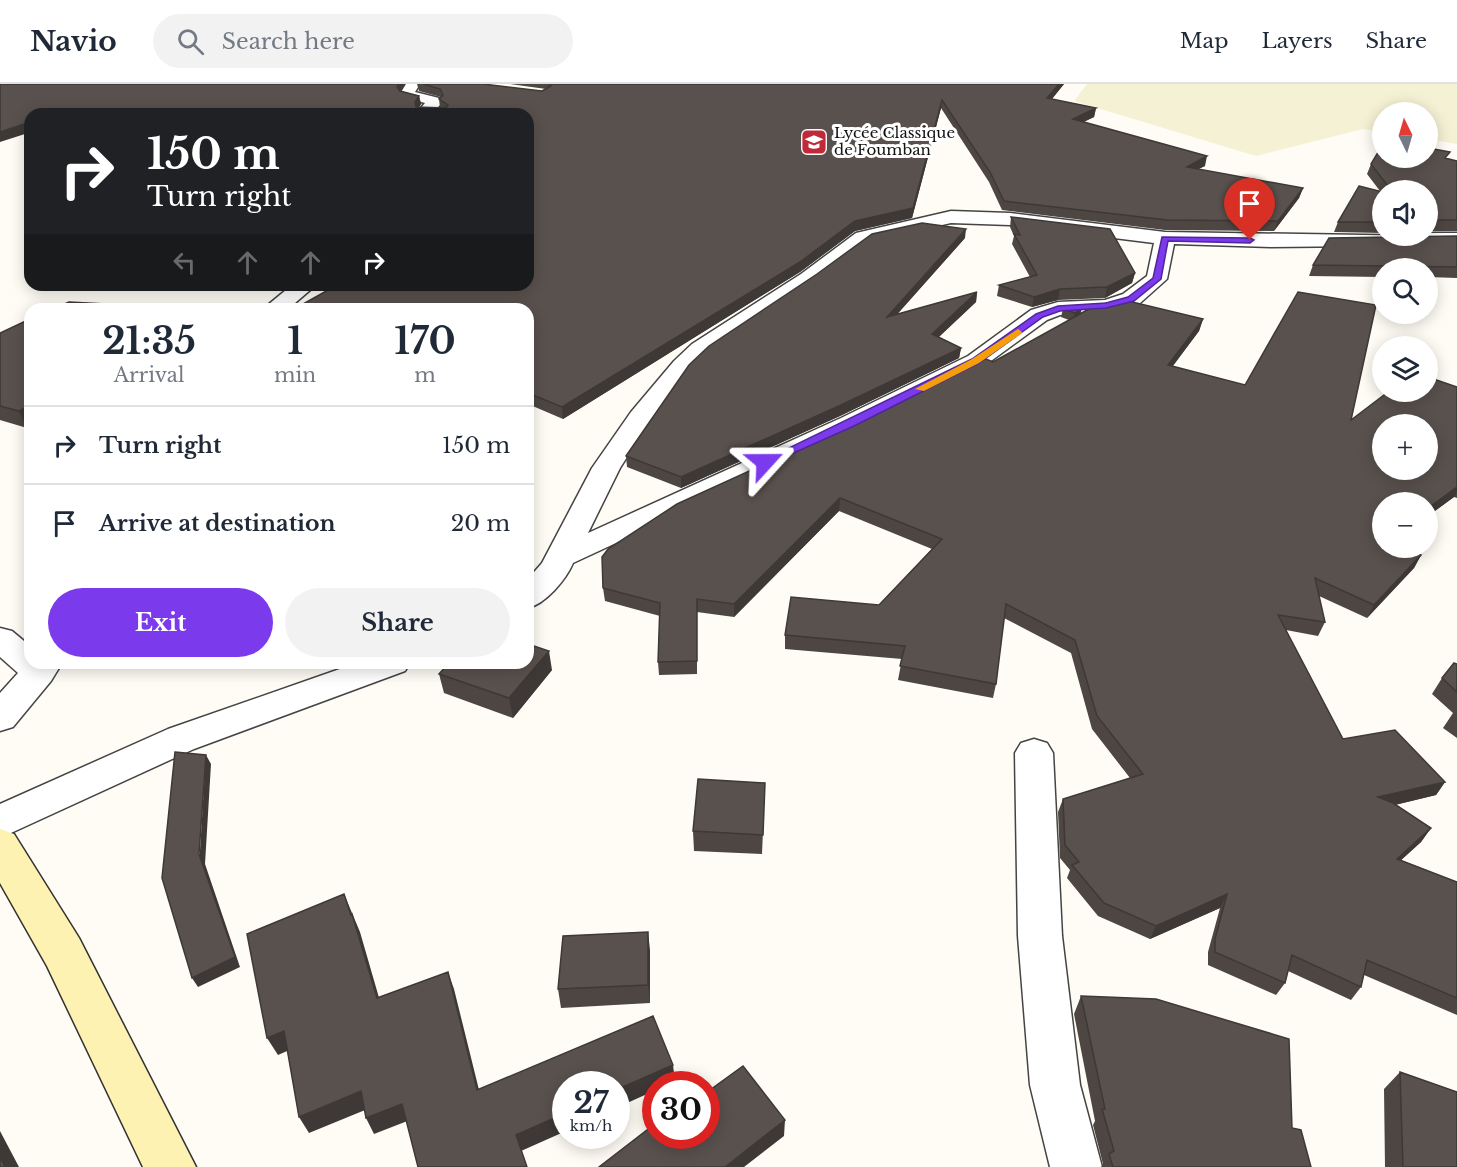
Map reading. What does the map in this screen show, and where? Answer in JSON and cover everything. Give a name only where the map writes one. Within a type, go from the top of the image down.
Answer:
[{"type":"main road","points":[[0,846],[63,952],[170,1167]]},
{"type":"street","points":[[413,84],[407,93],[434,101],[435,103],[429,108]]},
{"type":"street","points":[[534,591],[557,566],[558,558],[580,522],[606,468],[640,417],[682,366],[700,349],[808,278],[863,237],[951,217],[1010,219],[1165,238],[1271,241],[1457,239]]},
{"type":"street","points":[[558,558],[850,424],[976,361],[1039,315],[1058,309],[1106,306],[1131,299],[1157,279],[1165,238]]},
{"type":"street","points":[[282,303],[297,291]]},
{"type":"street","points":[[0,639],[24,656]]},
{"type":"street","points":[[0,718],[41,669]]},
{"type":"street","points":[[0,822],[181,739],[376,669]]},
{"type":"street","points":[[1034,753],[1043,971],[1055,1085],[1076,1167]]},
{"type":"shaded area","points":[[1087,84],[1457,84],[1457,144],[1438,141],[1438,102],[1372,102],[1372,130],[1363,129],[1256,156],[1074,101]]},
{"type":"building","points":[[0,84],[398,84],[400,91],[419,96],[415,102],[416,107],[446,108],[24,108],[24,124],[0,132]]},
{"type":"building","points":[[423,84],[483,84],[542,91],[551,86],[549,84],[1059,84],[1047,98],[1096,108],[1073,119],[1207,156],[1187,167],[1303,188],[1278,221],[1167,220],[1004,201],[990,172],[942,100],[913,208],[855,221],[800,262],[562,407],[534,395],[534,303],[305,303],[326,291],[534,291],[534,108],[446,108],[448,105],[439,99],[443,95],[440,89]]},
{"type":"building","points":[[1438,150],[1450,152],[1445,158],[1457,161],[1457,220],[1438,220],[1438,180],[1383,180],[1374,168],[1438,168]]},
{"type":"building","points":[[1359,186],[1372,189],[1372,222],[1338,222]]},
{"type":"building","points":[[1011,217],[1110,229],[1135,273],[1107,287],[1060,289],[1034,297],[999,285],[1037,275],[1014,234],[1020,235]]},
{"type":"building","points":[[922,223],[966,229],[887,317],[977,292],[932,334],[961,348],[681,477],[626,456],[689,365],[709,346],[817,274],[872,234]]},
{"type":"building","points":[[1438,236],[1457,236],[1457,267],[1438,267],[1438,258],[1372,258],[1372,266],[1313,265],[1329,238],[1372,237],[1372,246],[1438,246]]},
{"type":"building","points":[[1298,292],[1372,304],[1372,323],[1351,420],[1375,402],[1438,402],[1438,380],[1457,387],[1457,487],[1438,501],[1438,492],[1372,492],[1372,558],[1418,558],[1374,605],[1315,578],[1325,622],[1278,615],[1343,739],[1395,730],[1445,782],[1378,797],[1393,803],[1431,828],[1397,859],[1457,882],[1457,998],[1367,960],[1361,987],[1292,955],[1285,983],[1215,952],[1215,939],[1227,894],[1156,926],[1104,903],[1072,865],[1079,862],[1065,845],[1063,799],[1143,774],[1097,716],[1075,640],[1006,604],[996,684],[900,666],[905,646],[785,635],[791,597],[879,605],[942,539],[840,498],[734,604],[697,599],[697,661],[658,662],[660,603],[603,588],[602,557],[608,549],[677,504],[861,420],[984,358],[993,362],[1096,305],[1124,300],[1203,319],[1168,365],[1245,385]]},
{"type":"building","points":[[1082,308],[1075,313],[1063,309]]},
{"type":"building","points":[[24,322],[24,408],[19,411],[0,406],[0,333]]},
{"type":"building","points":[[534,646],[549,651],[534,669]]},
{"type":"building","points":[[1454,663],[1457,664],[1457,692],[1442,678]]},
{"type":"building","points":[[444,669],[534,669],[509,698],[439,674]]},
{"type":"building","points":[[175,752],[206,755],[199,854],[235,957],[192,978],[162,878]]},
{"type":"building","points":[[698,779],[765,783],[763,835],[693,831]]},
{"type":"building","points":[[344,894],[377,998],[448,972],[477,1090],[653,1016],[673,1065],[659,1071],[642,1071],[642,1079],[630,1084],[630,1071],[552,1071],[552,1119],[516,1135],[527,1167],[418,1167],[402,1104],[366,1118],[361,1091],[299,1117],[284,1031],[267,1038],[247,934]]},
{"type":"building","points":[[648,932],[648,985],[558,989],[563,936]]},
{"type":"building","points":[[1081,996],[1156,999],[1289,1039],[1292,1128],[1301,1130],[1311,1167],[1113,1167],[1109,1154],[1114,1151],[1102,1109],[1105,1109]]},
{"type":"building","points":[[743,1066],[785,1120],[725,1167],[599,1167],[622,1149],[630,1149],[630,1143],[642,1134],[642,1149],[720,1149],[720,1083]]},
{"type":"building","points":[[1400,1072],[1457,1092],[1457,1167],[1403,1167]]},
{"type":"building","points":[[0,1157],[5,1167],[0,1167]]},
{"type":"slow traffic","points":[[921,389],[976,361],[1018,332]]},
{"type":"place","name":"Lycée Classique de Foumban","points":[[814,142]]},
{"type":"route","points":[[765,462],[850,424],[976,361],[1039,315],[1058,309],[1106,306],[1131,299],[1157,279],[1165,238],[1250,240]]}]
